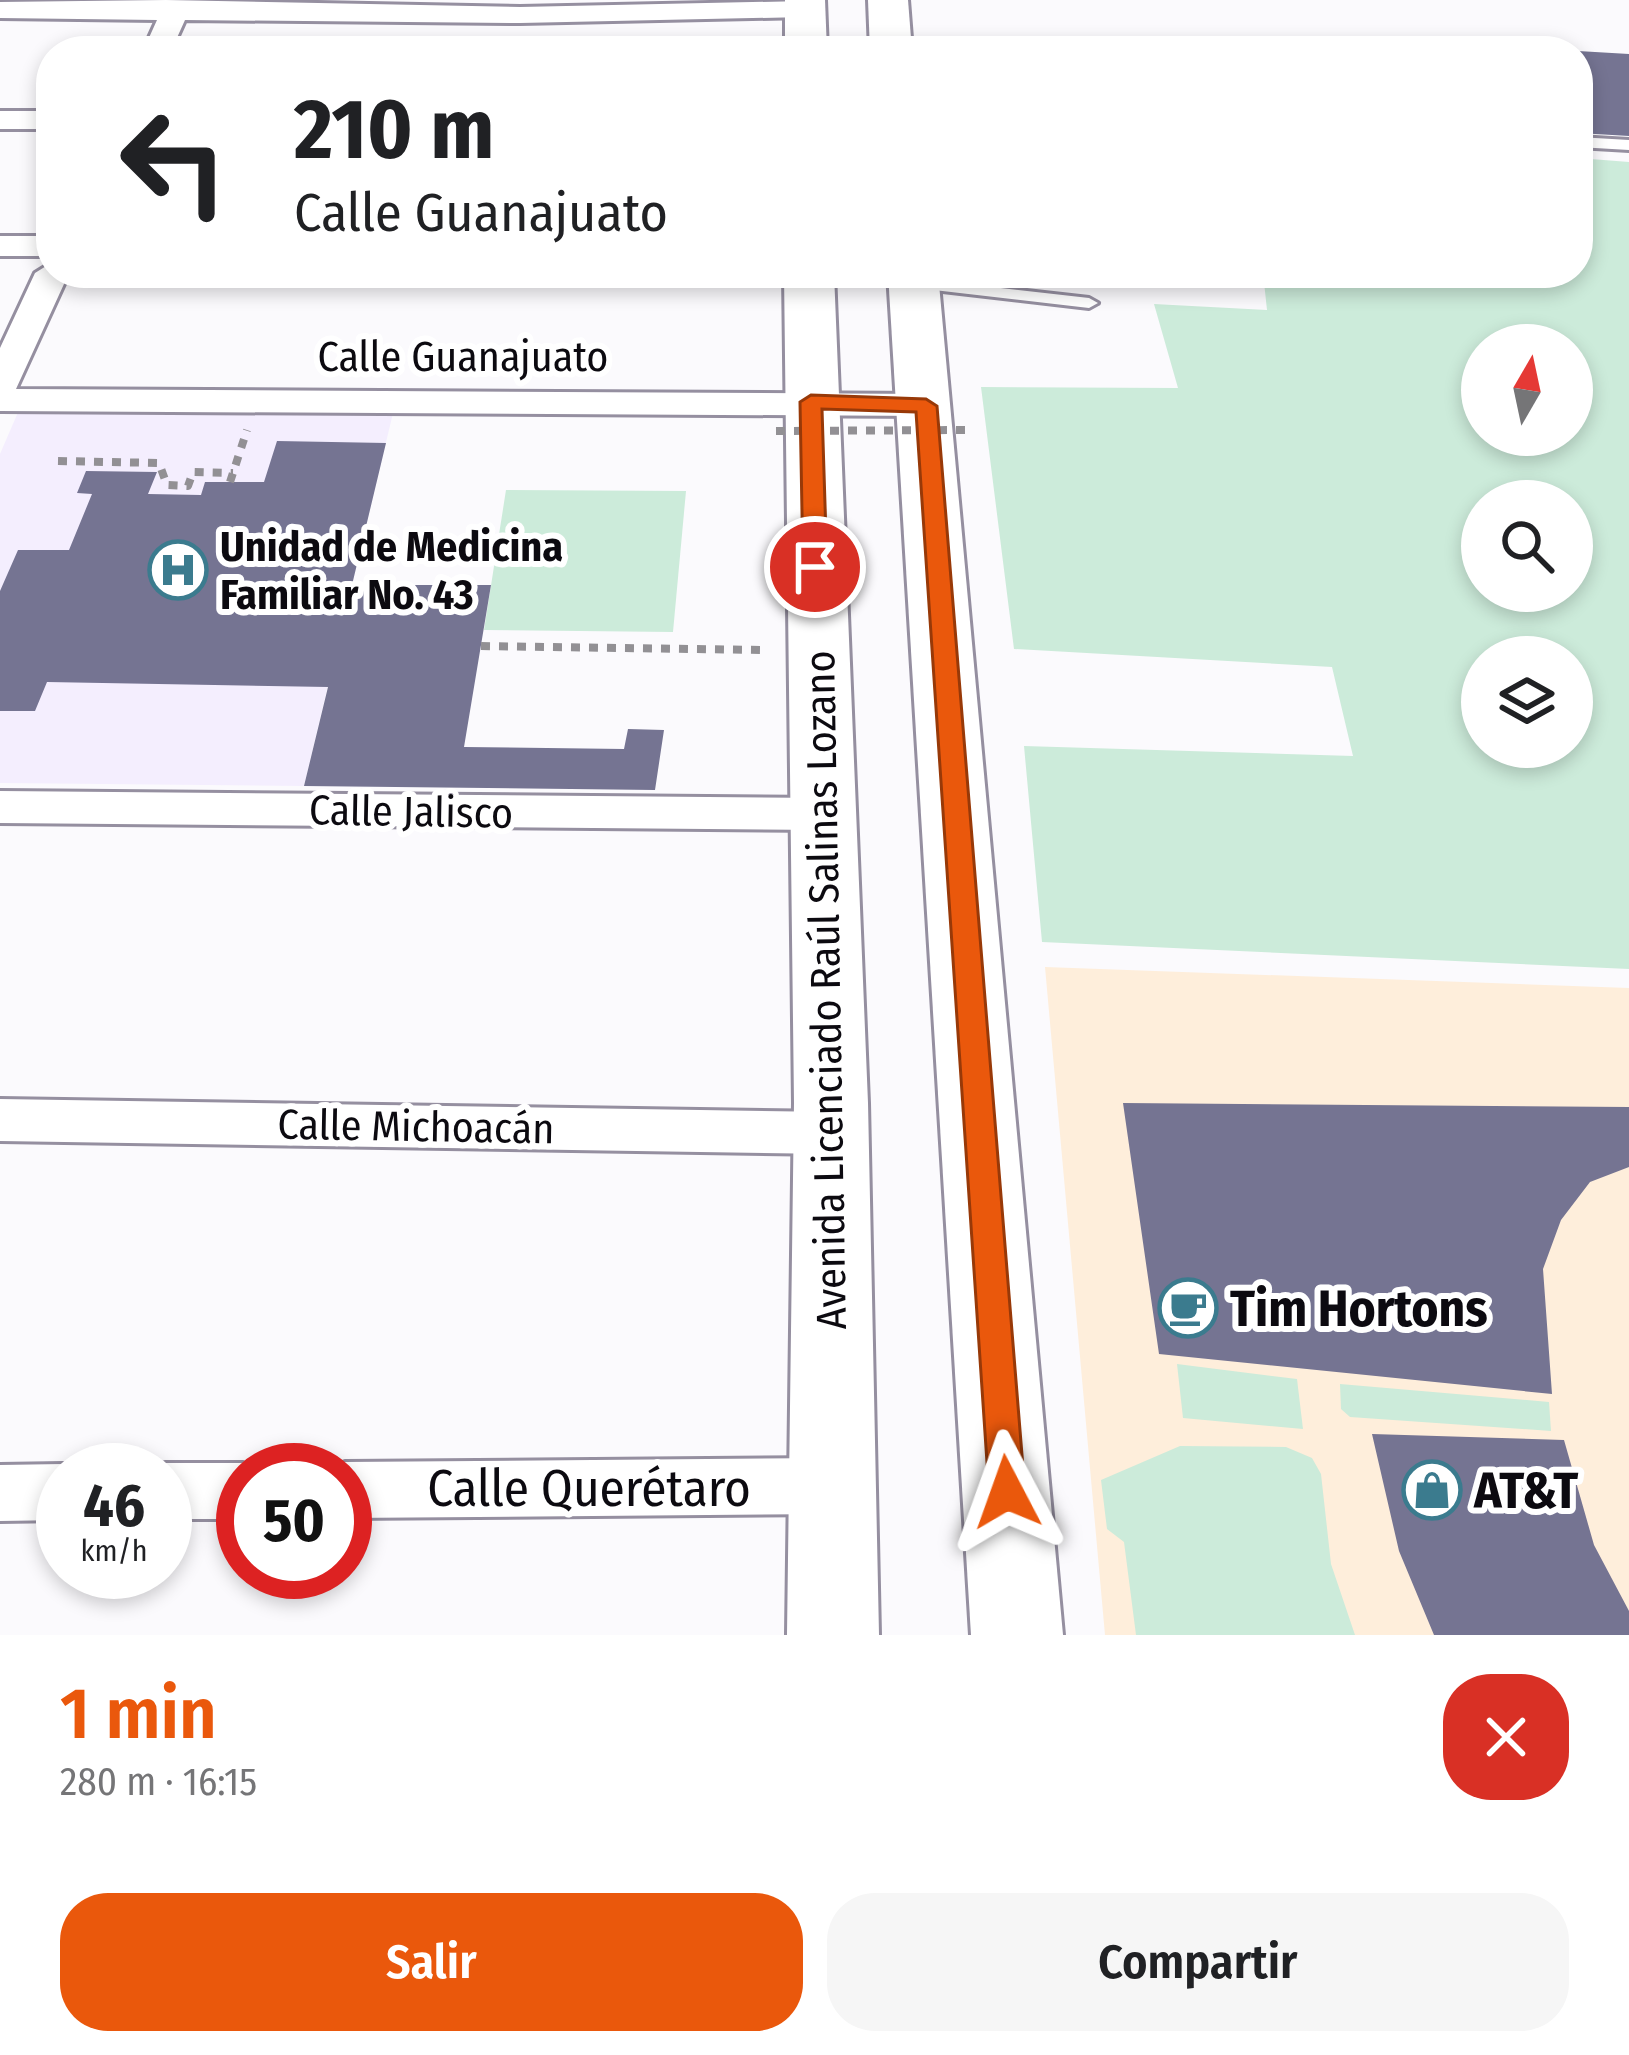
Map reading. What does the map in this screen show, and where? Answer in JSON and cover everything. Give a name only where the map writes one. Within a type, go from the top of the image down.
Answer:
[{"type":"main road","points":[[887,0],[890,36]]},
{"type":"main road","name":"Avenida Licenciado Raúl Salinas Lozano","points":[[807,288],[793,417],[818,650],[831,1132],[833,1635]]},
{"type":"main road","points":[[916,288],[946,418],[1017,1635]]},
{"type":"street","points":[[164,36],[178,5]]},
{"type":"street","points":[[0,10],[178,5],[805,20]]},
{"type":"street","points":[[0,120],[36,120]]},
{"type":"street","points":[[0,246],[36,246]]},
{"type":"street","points":[[0,386],[45,288]]},
{"type":"street","name":"Calle Guanajuato","points":[[0,400],[257,400],[946,418]]},
{"type":"street","name":"Calle Jalisco","points":[[0,807],[822,814]]},
{"type":"street","name":"Calle Michoacán","points":[[0,1120],[831,1132]]},
{"type":"street","name":"Calle Querétaro","points":[[372,1490],[833,1486]]},
{"type":"street","points":[[0,1492],[36,1492]]},
{"type":"lane","points":[[1593,143],[1629,146]]},
{"type":"lane","points":[[984,288],[1089,303]]},
{"type":"path","points":[[58,460],[160,463],[165,490],[188,486],[193,472],[232,477],[257,400]]},
{"type":"path","points":[[793,417],[946,418]]},
{"type":"path","points":[[481,646],[818,650]]},
{"type":"shaded area","name":"Unidad de Medicina Familiar No. 43","points":[[19,410],[393,413],[304,786],[0,783],[0,454]]},
{"type":"shaded area","points":[[1045,967],[1629,988],[1629,1635],[1105,1635]]},
{"type":"green space","points":[[1593,159],[1629,162],[1629,969],[1042,942],[1024,746],[1353,756],[1332,667],[1014,649],[981,387],[1178,388],[1154,304],[1267,310],[1265,288],[1593,288]]},
{"type":"green space","points":[[506,490],[686,491],[673,632],[484,630]]},
{"type":"green space","points":[[1177,1364],[1297,1379],[1303,1429],[1183,1418]]},
{"type":"green space","points":[[1340,1384],[1549,1402],[1551,1431],[1350,1417],[1341,1409]]},
{"type":"green space","points":[[1180,1446],[1286,1447],[1312,1458],[1321,1474],[1331,1564],[1355,1635],[1136,1635],[1124,1542],[1107,1529],[1101,1480]]},
{"type":"building","points":[[1593,52],[1629,54],[1629,136],[1593,134]]},
{"type":"building","points":[[277,441],[386,443],[352,585],[491,585],[464,747],[624,749],[628,729],[664,730],[655,790],[304,786],[328,687],[47,682],[35,711],[0,711],[0,591],[18,550],[69,550],[92,494],[77,493],[86,471],[157,472],[148,494],[201,495],[205,482],[264,482]]},
{"type":"building","points":[[1123,1103],[1629,1107],[1629,1167],[1590,1182],[1561,1220],[1543,1269],[1552,1394],[1159,1354]]},
{"type":"building","points":[[1372,1434],[1564,1440],[1594,1545],[1629,1611],[1629,1635],[1434,1635],[1399,1551]]},
{"type":"place","name":"Unidad de Medicina Familiar No. 43","points":[[178,570]]},
{"type":"place","name":"Tim Hortons","points":[[1188,1308]]},
{"type":"place","name":"AT&T","points":[[1432,1490]]},
{"type":"route","points":[[815,567],[811,402],[926,406],[1007,1492]]}]
